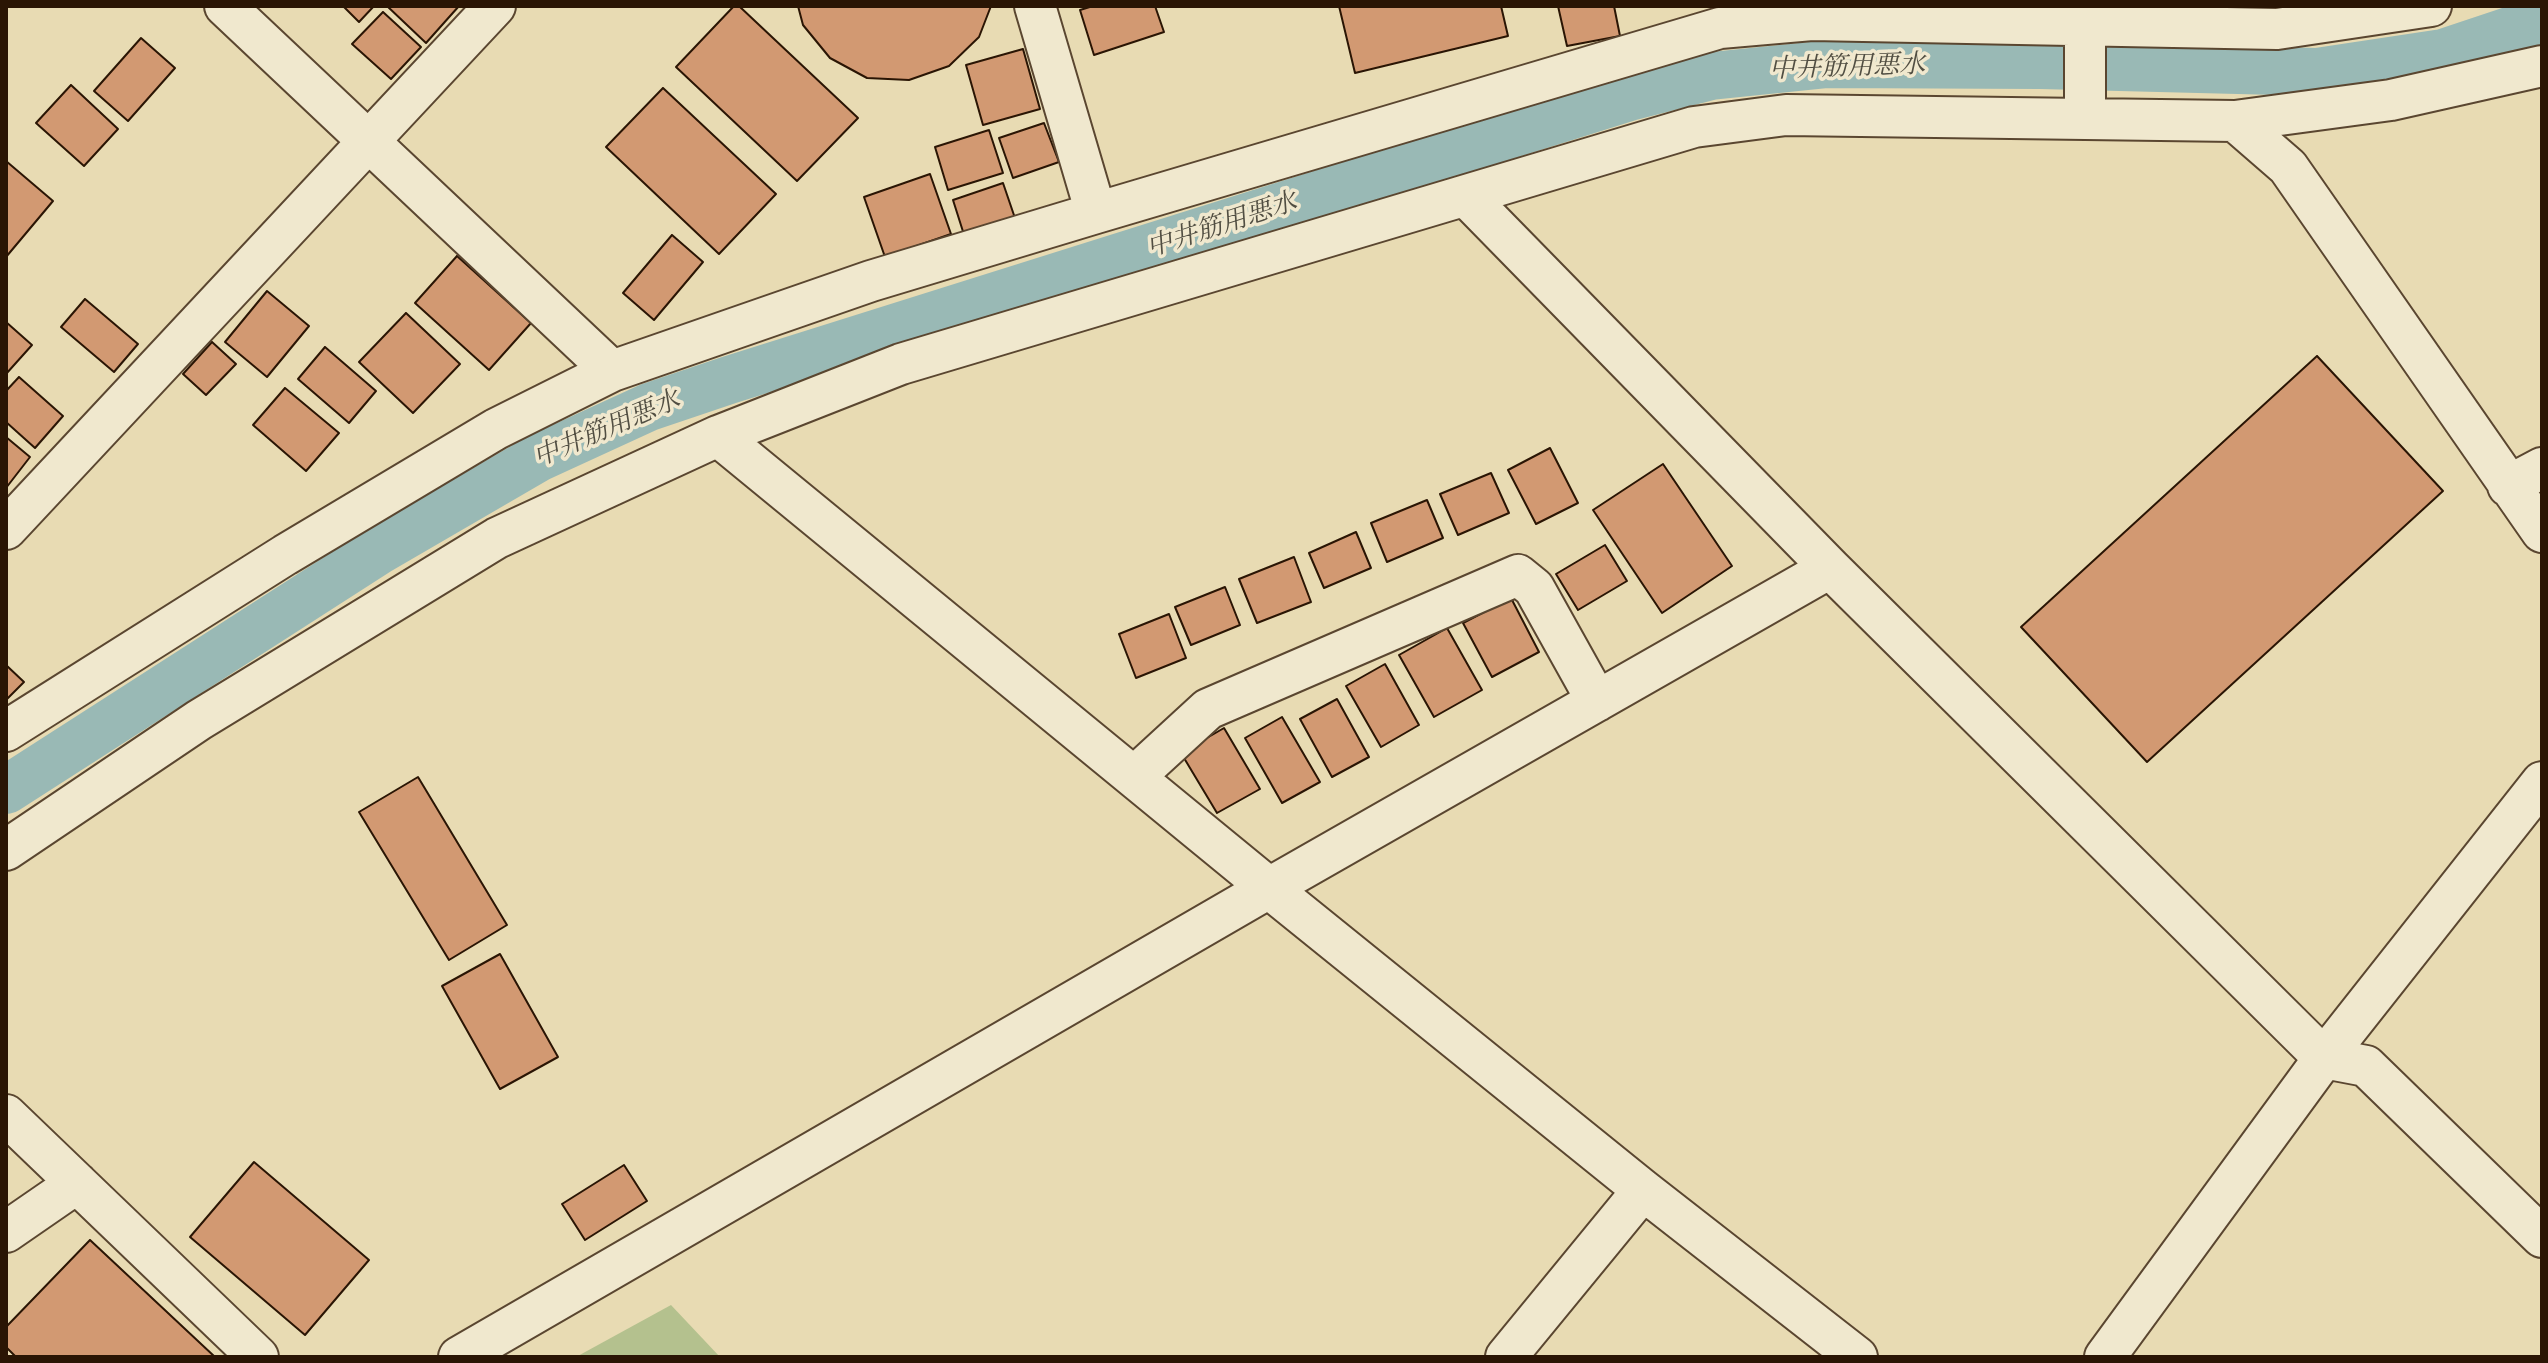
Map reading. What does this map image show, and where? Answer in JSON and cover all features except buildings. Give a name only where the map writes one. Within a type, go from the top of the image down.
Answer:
[{"type":"street","points":[[225,6],[612,371]]},
{"type":"street","points":[[6,529],[495,6]]},
{"type":"street","points":[[1035,6],[1096,213]]},
{"type":"street","points":[[6,731],[285,555],[469,445],[612,371],[871,281],[1096,213],[1720,28],[1812,20],[2277,29],[2431,6]]},
{"type":"street","points":[[2085,26],[2085,118]]},
{"type":"street","points":[[6,850],[199,720],[497,538],[718,436],[901,364],[1694,127],[1786,115],[2235,121],[2391,100],[2542,66]]},
{"type":"street","points":[[2235,121],[2288,167],[2525,477],[2542,532]]},
{"type":"street","points":[[1466,196],[1830,568],[2324,1058],[2366,1066],[2542,1237]]},
{"type":"street","points":[[718,436],[1269,888],[1643,1190],[1857,1357]]},
{"type":"street","points":[[459,1357],[1269,888],[1830,568]]},
{"type":"street","points":[[1134,777],[1208,709],[1518,575],[1534,588],[1597,701]]},
{"type":"street","points":[[2105,1357],[2324,1058],[2542,782]]},
{"type":"street","points":[[6,1115],[258,1357]]},
{"type":"street","points":[[6,1232],[77,1183]]},
{"type":"street","points":[[1506,1357],[1643,1190]]},
{"type":"green space","points":[[671,1305],[720,1357],[576,1357]]},
{"type":"waterway","name":"中井筋用悪水","points":[[6,790],[378,551],[538,458],[649,407],[1629,97],[1711,76],[1828,64],[2040,65],[2317,72],[2443,53],[2542,20]]}]
